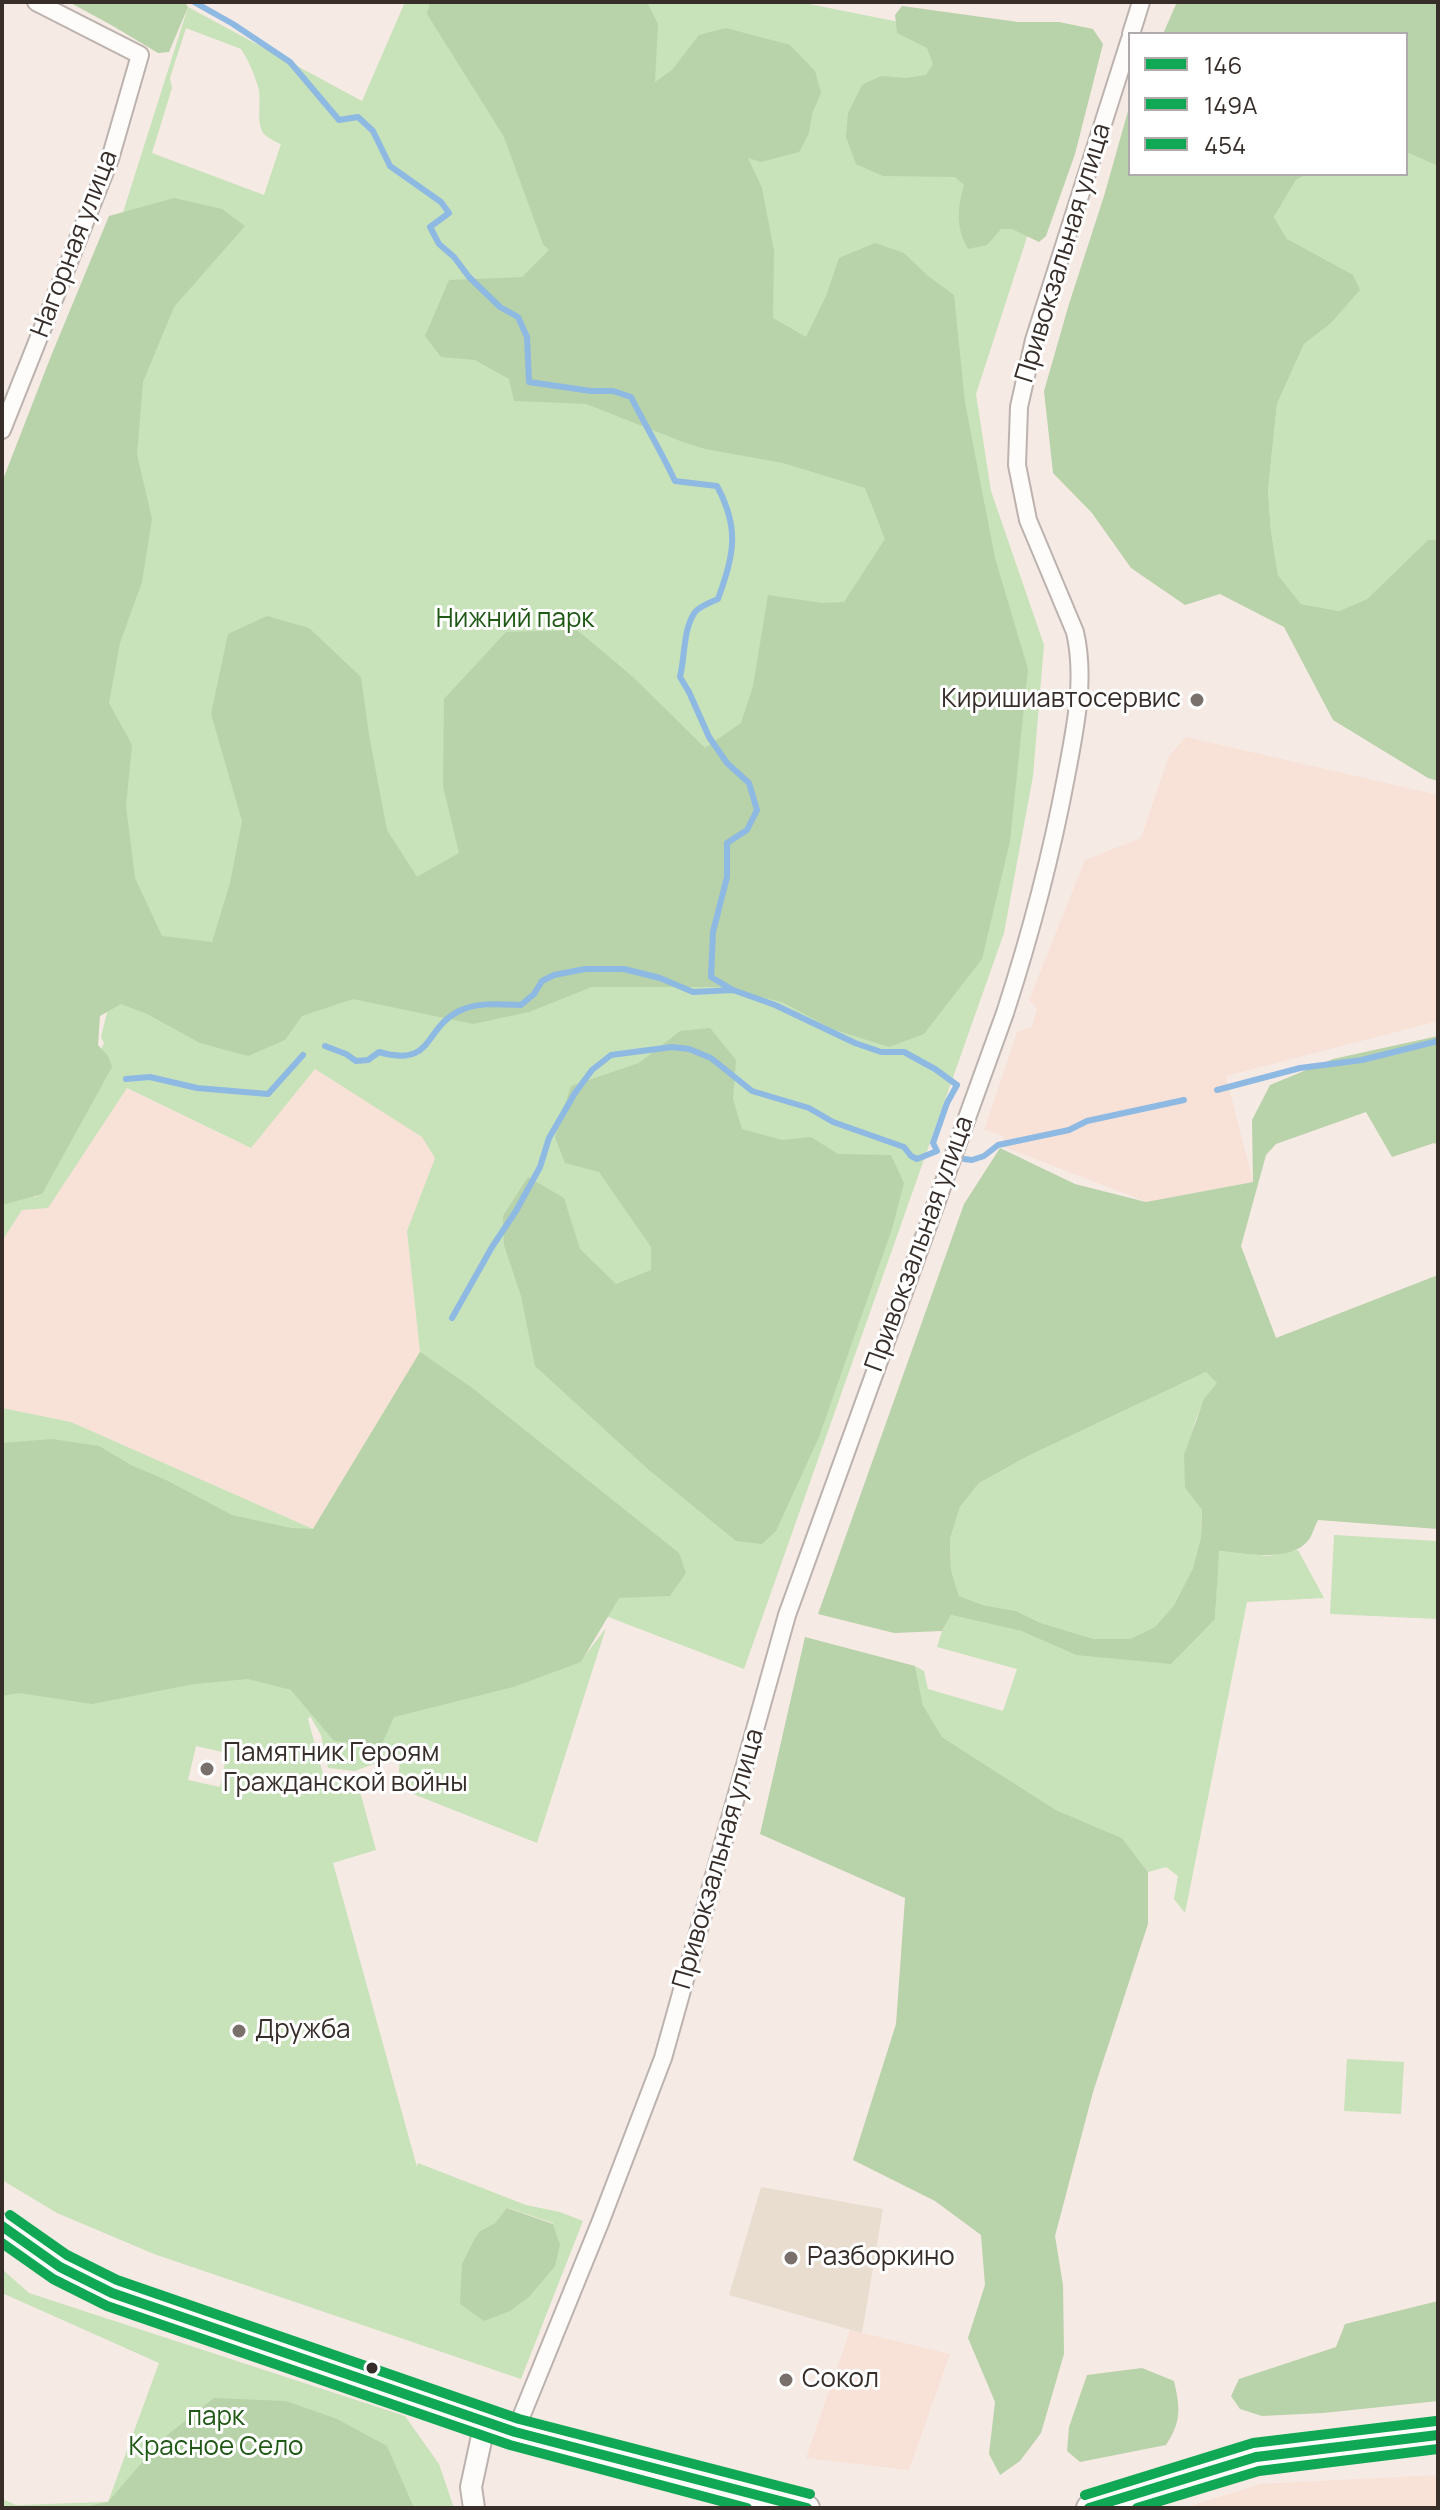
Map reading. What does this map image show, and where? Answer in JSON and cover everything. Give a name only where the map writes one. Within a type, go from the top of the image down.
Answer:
[{"type":"main road","points":[[2,2226],[60,2267],[112,2293],[515,2432],[807,2508]]},
{"type":"main road","points":[[1089,2508],[1256,2457],[1438,2435]]},
{"type":"street","name":"Нагорная улица","points":[[2,430],[110,159],[140,55],[36,2]]},
{"type":"street","name":"Привокзальная улица","points":[[1132,32],[1141,2]]},
{"type":"street","name":"Привокзальная улица","points":[[515,2432],[663,2058],[787,1615],[1005,1013],[1054,837],[1081,679],[1079,651],[1075,632],[1028,520],[1017,465],[1019,407],[1034,340],[1128,45]]},
{"type":"street","points":[[474,2508],[471,2487],[485,2422]]},
{"type":"shaded area","points":[[1186,737],[1438,795],[1438,1021],[1226,1076],[1253,1182],[1147,1202],[1004,1147],[1003,1136],[984,1130],[1017,1032],[1032,1027],[1037,1009],[1029,1000],[1085,860],[1141,838],[1169,756]]},
{"type":"shaded area","points":[[315,1069],[423,1137],[435,1158],[407,1231],[420,1352],[313,1529],[71,1422],[2,1408],[2,1241],[22,1210],[48,1207],[127,1088],[250,1148]]},
{"type":"shaded area","points":[[761,2187],[883,2209],[862,2333],[729,2295]]},
{"type":"shaded area","points":[[850,2330],[950,2354],[909,2470],[806,2458]]},
{"type":"shaded area","points":[[1438,2475],[1438,2508],[1184,2508],[1260,2484]]},
{"type":"green space","points":[[69,2],[185,2],[188,7],[169,52],[158,53]]},
{"type":"green space","name":"Нижний парк","points":[[405,2],[799,2],[919,26],[1091,40],[976,394],[991,491],[1044,645],[1033,776],[1004,933],[744,1669],[585,1608],[416,1711],[514,1687],[580,1662],[606,1628],[537,1843],[398,1788],[400,1754],[355,1771],[328,1768],[321,1735],[310,1716],[308,1719],[326,1785],[356,1777],[376,1850],[333,1863],[417,2167],[418,2163],[526,2205],[560,2212],[583,2221],[521,2379],[154,2254],[57,2213],[2,2180],[2,1408],[71,1422],[313,1529],[420,1352],[407,1231],[435,1158],[422,1137],[315,1069],[251,1148],[127,1088],[48,1208],[22,1210],[2,1241],[2,1184],[36,1197],[65,1124],[104,1043],[101,1037],[114,984],[2,543],[119,225],[188,7],[362,101]],"holes":[[[186,28],[241,49],[249,64],[259,90],[262,130],[281,144],[264,195],[152,153]],[[196,1746],[227,1753],[220,1787],[188,1780]],[[508,2208],[553,2223],[540,2283],[530,2296],[480,2231],[495,2223]]]},
{"type":"green space","points":[[430,2],[647,2],[658,24],[655,82],[672,70],[699,35],[726,28],[790,45],[815,71],[821,93],[812,114],[809,133],[799,152],[761,162],[748,158],[762,188],[774,251],[773,318],[806,337],[826,296],[839,258],[875,243],[904,253],[954,295],[965,403],[995,558],[1028,669],[1010,841],[982,959],[924,1034],[889,1047],[832,1029],[782,1002],[719,987],[592,987],[529,1012],[473,1024],[353,999],[302,1016],[285,1040],[248,1056],[200,1043],[147,1014],[121,1004],[100,1016],[98,1045],[108,1056],[112,1067],[42,1194],[2,1205],[2,482],[109,216],[174,198],[222,209],[245,226],[174,307],[143,382],[137,454],[152,519],[142,582],[120,643],[109,703],[132,745],[126,806],[135,878],[162,936],[212,942],[230,883],[242,821],[211,714],[228,634],[267,616],[309,628],[361,677],[387,830],[417,877],[459,853],[443,786],[444,699],[506,632],[577,630],[633,677],[705,748],[741,723],[753,686],[768,595],[822,603],[844,602],[885,539],[865,488],[783,463],[705,449],[586,404],[514,401],[509,379],[475,360],[441,357],[425,336],[449,280],[522,277],[549,250],[543,244],[504,137],[427,14]]},
{"type":"green space","points":[[1177,2],[1438,2],[1438,166],[1408,153],[1408,32],[1164,32]]},
{"type":"green space","points":[[902,6],[1018,22],[1059,22],[1093,29],[1103,44],[1075,154],[1046,236],[1039,242],[1012,229],[1001,229],[987,245],[968,249],[961,234],[959,218],[964,185],[955,177],[883,176],[856,164],[846,137],[848,113],[862,85],[881,76],[906,78],[926,75],[933,64],[927,48],[897,33],[895,15]]},
{"type":"green space","points":[[1128,111],[1128,176],[1303,176],[1296,180],[1274,217],[1287,239],[1353,275],[1360,290],[1330,324],[1304,344],[1277,404],[1268,490],[1278,575],[1301,604],[1339,611],[1367,599],[1428,540],[1438,539],[1438,781],[1428,778],[1333,720],[1284,627],[1220,594],[1185,605],[1131,568],[1092,513],[1053,473],[1044,391]]},
{"type":"green space","points":[[1408,153],[1438,166],[1438,539],[1428,540],[1367,599],[1339,611],[1301,604],[1278,575],[1271,531],[1268,490],[1277,404],[1304,344],[1330,324],[1302,248],[1287,239],[1274,217],[1296,180],[1303,176],[1408,176]]},
{"type":"green space","points":[[710,1028],[736,1060],[733,1099],[742,1129],[782,1140],[811,1137],[838,1154],[891,1155],[904,1183],[892,1229],[819,1437],[776,1531],[762,1544],[736,1541],[649,1470],[535,1366],[521,1296],[504,1245],[503,1216],[528,1177],[564,1198],[580,1249],[616,1284],[651,1270],[651,1247],[599,1172],[565,1163],[555,1137],[571,1086],[639,1063],[680,1031]]},
{"type":"green space","points":[[1438,1036],[1438,1145],[1434,1143],[1392,1157],[1366,1112],[1276,1144],[1266,1155],[1241,1246],[1276,1338],[1438,1275],[1438,1529],[1318,1520],[1310,1538],[1292,1551],[1255,1555],[1219,1551],[1215,1619],[1171,1664],[1076,1655],[1021,1631],[951,1615],[942,1631],[894,1633],[818,1614],[964,1204],[1000,1148],[1075,1184],[1146,1202],[1253,1182],[1252,1120],[1270,1085],[1333,1059]],"holes":[[[1206,1372],[1217,1383],[1204,1399],[1184,1455],[1185,1488],[1202,1510],[1201,1537],[1193,1568],[1174,1605],[1155,1627],[1130,1639],[1094,1639],[1041,1623],[1016,1611],[983,1605],[959,1596],[951,1570],[950,1539],[960,1507],[979,1483],[1030,1455]]]},
{"type":"green space","points":[[420,1352],[471,1387],[679,1553],[686,1573],[670,1596],[619,1598],[581,1662],[514,1687],[394,1717],[381,1746],[334,1741],[291,1690],[248,1679],[194,1684],[92,1704],[19,1693],[2,1696],[2,1443],[52,1439],[99,1446],[232,1515],[291,1528],[313,1529]]},
{"type":"green space","points":[[1206,1372],[1218,1383],[1201,1408],[1192,1432],[1185,1488],[1202,1510],[1201,1537],[1193,1568],[1174,1605],[1155,1627],[1130,1639],[1094,1639],[1041,1623],[1016,1611],[983,1605],[959,1596],[951,1570],[950,1539],[960,1507],[979,1483],[1030,1455]]},
{"type":"green space","points":[[1334,1535],[1438,1541],[1438,1619],[1330,1614]]},
{"type":"green space","points":[[1298,1550],[1324,1598],[1247,1602],[1185,1913],[1174,1899],[1178,1876],[1166,1867],[1148,1872],[1122,1838],[1056,1810],[942,1737],[923,1705],[915,1666],[924,1671],[928,1689],[1003,1711],[1017,1669],[937,1647],[951,1615],[1021,1631],[1076,1655],[1215,1619],[1218,1551],[1269,1556]]},
{"type":"green space","points":[[805,1637],[915,1666],[923,1705],[942,1737],[1056,1810],[1122,1838],[1148,1872],[1148,1924],[1093,2092],[1055,2236],[1063,2285],[1064,2354],[1041,2433],[1020,2461],[1000,2475],[989,2454],[995,2402],[968,2338],[985,2285],[981,2235],[935,2201],[853,2160],[896,2024],[905,1898],[760,1834]]},
{"type":"green space","points":[[1347,2059],[1404,2062],[1401,2114],[1344,2111]]},
{"type":"green space","points":[[507,2208],[553,2224],[560,2245],[555,2266],[530,2296],[510,2311],[484,2321],[460,2304],[462,2264],[480,2231],[495,2223]]},
{"type":"green space","name":"парк Красное Село","points":[[2,2269],[29,2293],[405,2416],[439,2464],[454,2508],[2,2508],[2,2499],[16,2505],[108,2502],[159,2363],[2,2293]]},
{"type":"green space","points":[[1438,2301],[1438,2401],[1262,2416],[1240,2409],[1231,2396],[1239,2379],[1336,2347],[1345,2324]]},
{"type":"green space","points":[[1142,2368],[1174,2381],[1178,2414],[1175,2429],[1166,2445],[1080,2462],[1067,2451],[1069,2427],[1087,2375]]},
{"type":"green space","points":[[214,2398],[286,2401],[337,2419],[387,2446],[414,2508],[80,2508],[108,2502],[161,2440]]},
{"type":"waterway","points":[[194,2],[290,62],[339,120],[358,117],[373,131],[390,166],[441,202],[449,213],[430,227],[439,244],[469,277],[500,307],[518,317],[527,337],[529,382],[613,391],[631,397],[675,481],[717,486],[732,529],[731,555],[718,599],[700,608],[691,619],[680,677],[709,737],[727,763],[749,783],[757,810],[747,830],[727,843],[727,877],[713,932],[711,977],[733,990],[775,1005],[855,1043],[881,1052],[904,1052],[957,1085],[933,1143],[937,1151],[917,1159],[904,1147],[833,1122],[809,1108],[752,1091],[711,1058],[689,1049],[672,1047],[611,1055],[592,1070],[575,1093],[549,1138],[540,1167],[516,1211],[452,1318]]},
{"type":"waterway","points":[[325,1046],[356,1061],[368,1060],[379,1052],[410,1055],[419,1051],[439,1027],[459,1011],[481,1005],[521,1005],[534,994],[542,981],[554,975],[585,969],[624,969],[660,978],[693,992],[733,990]]},
{"type":"waterway","points":[[1217,1090],[1300,1068],[1362,1060],[1438,1041]]},
{"type":"waterway","points":[[126,1079],[150,1077],[197,1088],[268,1094],[303,1055]]},
{"type":"waterway","points":[[964,1159],[984,1156],[998,1145],[1069,1130],[1087,1121],[1184,1100]]},
{"type":"transit line","name":"454","points":[[10,2215],[67,2255],[117,2280],[519,2419],[810,2494]]},
{"type":"transit line","name":"146","points":[[2,2226],[60,2267],[112,2293],[515,2432],[807,2508]]},
{"type":"transit line","name":"149А","points":[[2,2243],[53,2279],[107,2306],[510,2445],[747,2508]]},
{"type":"transit line","name":"454","points":[[1085,2495],[1253,2443],[1436,2421]]},
{"type":"transit line","name":"146","points":[[1089,2508],[1256,2457],[1438,2435]]},
{"type":"transit line","name":"149А","points":[[1137,2508],[1259,2471],[1438,2449]]},
{"type":"place","name":"Киришиавтосервис","points":[[1197,700]]},
{"type":"place","name":"Памятник Героям Гражданской войны","points":[[207,1769]]},
{"type":"place","name":"Дружба","points":[[239,2031]]},
{"type":"place","name":"Разборкино","points":[[791,2258]]},
{"type":"place","name":"Сокол","points":[[786,2380]]}]
